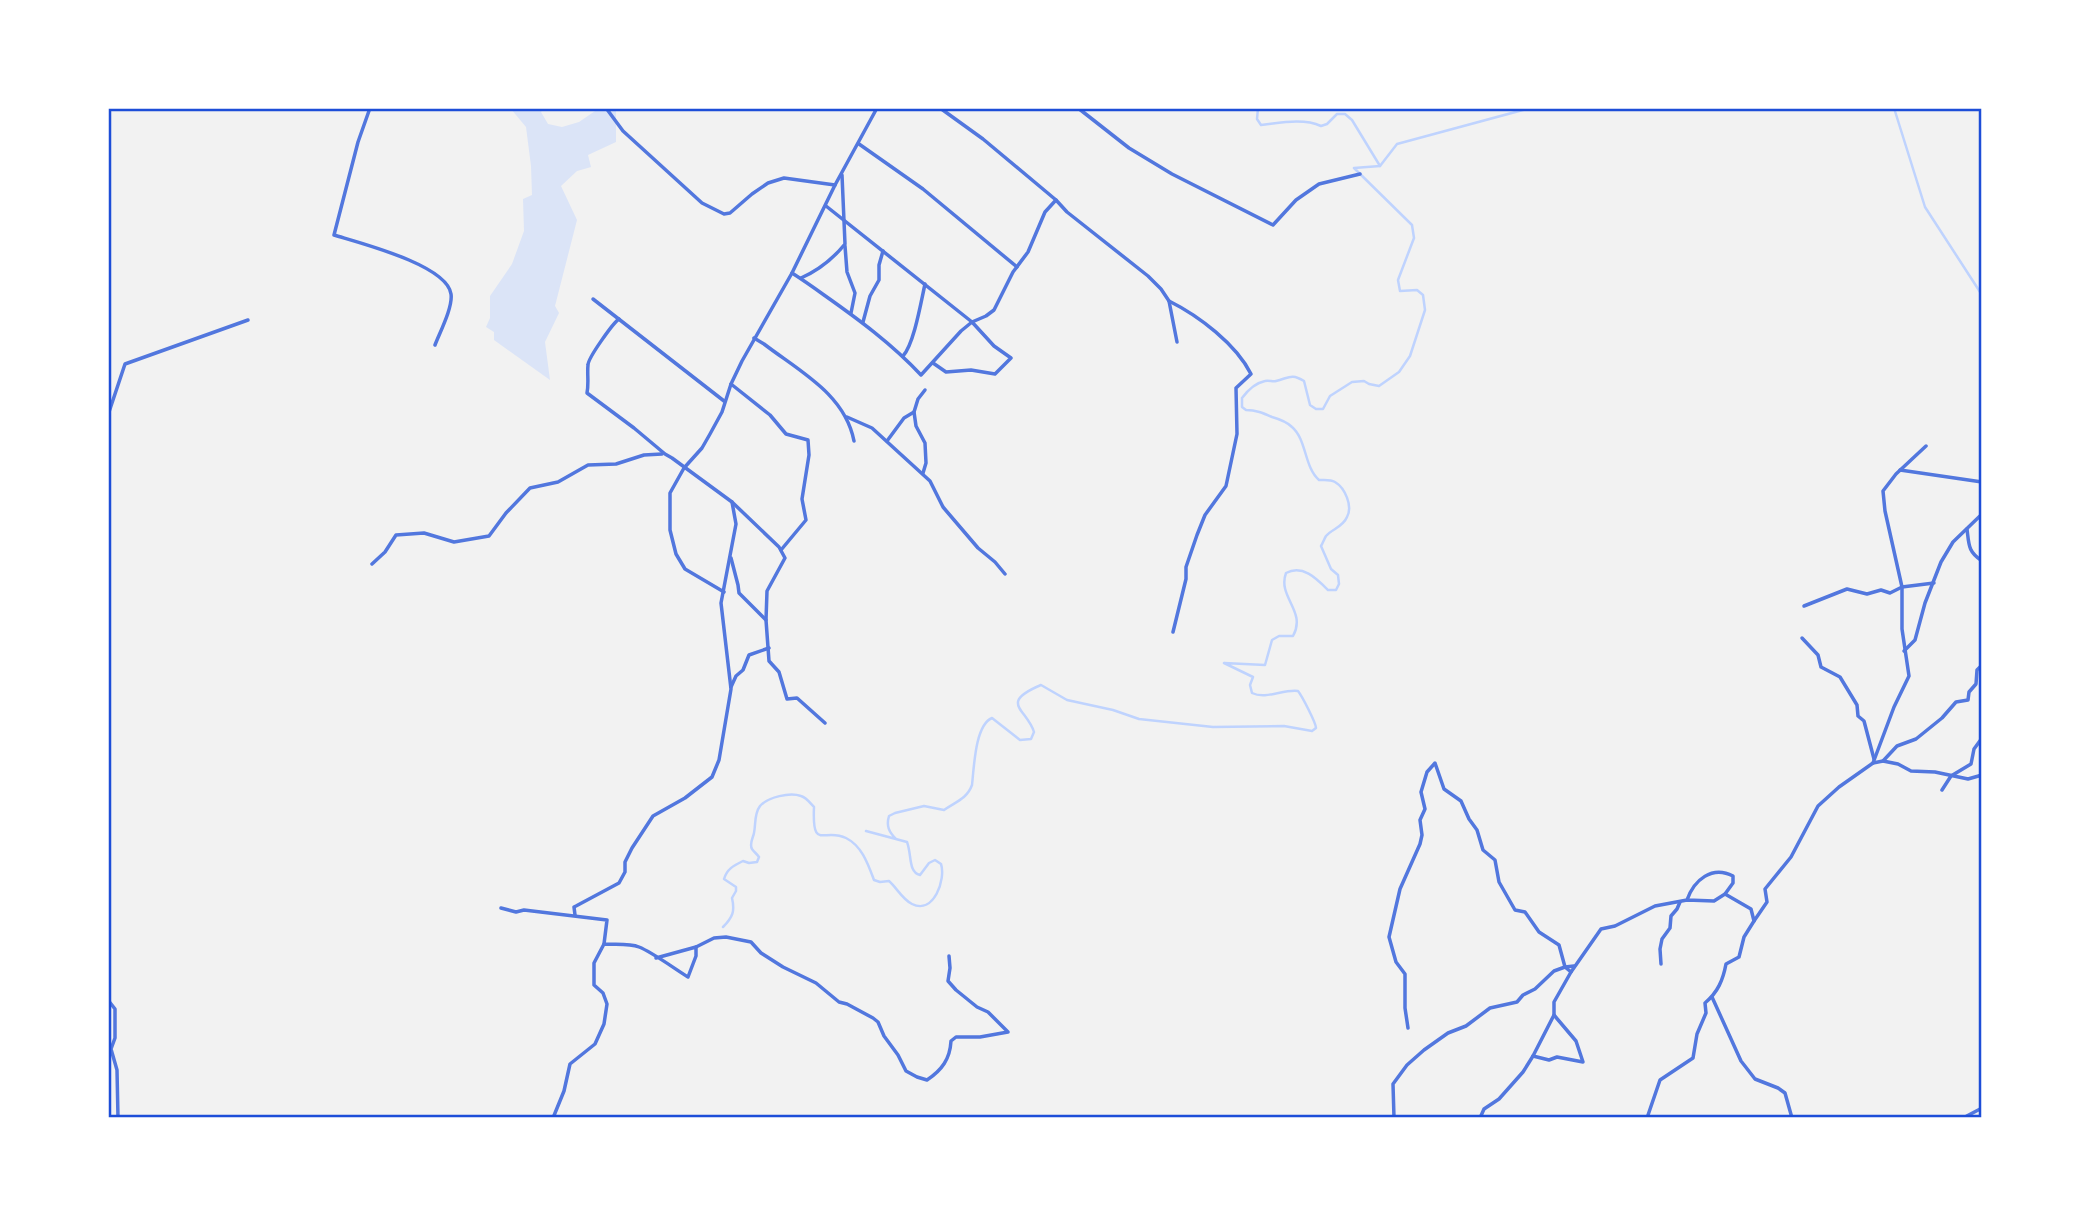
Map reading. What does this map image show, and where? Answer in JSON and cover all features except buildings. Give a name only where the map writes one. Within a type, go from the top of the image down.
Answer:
[{"type":"street","points":[[370,108],[358,142],[334,235],[411,261],[448,284],[451,302],[435,345]]},
{"type":"street","points":[[606,108],[623,131],[702,203],[724,214],[730,213],[768,183],[784,178],[835,185]]},
{"type":"street","points":[[724,592],[685,569],[676,554],[670,530],[670,493],[684,468],[702,448],[722,412],[730,384],[792,273],[877,108]]},
{"type":"street","points":[[1078,108],[1129,148],[1172,174],[1273,225],[1296,200],[1319,184],[1360,174]]},
{"type":"street","points":[[940,109],[969,128],[1093,233],[1149,276],[1169,301],[1188,310],[1245,361],[1251,374],[1236,388],[1237,434],[1226,486],[1205,515],[1197,535],[1186,567],[1186,579],[1173,632]]},
{"type":"street","points":[[858,143],[923,189],[1017,267]]},
{"type":"street","points":[[842,173],[847,272],[855,293],[851,313]]},
{"type":"street","points":[[792,273],[851,313],[921,374],[972,322],[994,310],[1013,272],[1028,252],[1045,212],[1056,200]]},
{"type":"street","points":[[826,206],[972,322],[993,346],[1011,358],[995,374],[971,370],[946,372],[933,363]]},
{"type":"street","points":[[801,278],[832,260],[845,244]]},
{"type":"street","points":[[862,322],[870,296],[880,280],[879,265],[883,251]]},
{"type":"street","points":[[902,356],[908,351],[915,332],[925,284]]},
{"type":"street","points":[[593,299],[724,401]]},
{"type":"street","points":[[1169,301],[1177,342]]},
{"type":"street","points":[[619,319],[612,324],[587,363],[587,393],[664,454],[732,502],[781,550],[785,558],[766,591],[769,661],[779,673],[787,699],[797,698],[825,723]]},
{"type":"street","points":[[108,415],[125,364],[248,320]]},
{"type":"street","points":[[754,338],[825,389],[847,417],[854,441]]},
{"type":"street","points":[[730,384],[770,415],[786,433],[808,440],[809,455],[802,499],[806,520],[781,550]]},
{"type":"street","points":[[923,474],[926,463],[925,443],[916,426],[914,412],[925,390]]},
{"type":"street","points":[[887,441],[904,418],[914,412]]},
{"type":"street","points":[[847,417],[872,428],[923,474],[930,481],[943,507],[978,548],[1005,574]]},
{"type":"street","points":[[1647,1118],[1660,1080],[1693,1058],[1697,1034],[1706,1013],[1705,1003],[1723,979],[1726,964],[1739,957],[1744,937],[1767,902],[1765,889],[1791,857],[1818,806],[1839,786],[1874,761],[1909,676],[1902,629],[1902,587],[1889,536],[1884,491],[1899,470],[1910,459],[1926,446],[1899,470]]},
{"type":"street","points":[[372,564],[385,552],[396,535],[424,533],[454,542],[489,536],[530,488],[558,481],[588,465],[616,464],[644,455],[664,454]]},
{"type":"street","points":[[1899,470],[1982,482]]},
{"type":"street","points":[[575,915],[574,907],[619,883],[632,848],[653,816],[685,798],[712,777],[719,760],[730,689],[721,603],[736,524],[732,502]]},
{"type":"street","points":[[1904,651],[1914,640],[1925,603],[1952,542],[1982,514]]},
{"type":"street","points":[[1967,529],[1970,549],[1973,555],[1982,561]]},
{"type":"street","points":[[731,556],[739,593],[766,620]]},
{"type":"street","points":[[1804,606],[1847,589],[1867,594],[1881,590],[1890,593],[1902,587],[1934,583]]},
{"type":"street","points":[[1802,638],[1818,655],[1821,667],[1840,677],[1857,705],[1858,716],[1864,721],[1874,761]]},
{"type":"street","points":[[730,689],[750,655],[770,648]]},
{"type":"street","points":[[1883,761],[1897,746],[1916,739],[1942,718],[1956,702],[1968,700],[1969,692],[1976,684],[1977,670],[1982,665]]},
{"type":"street","points":[[1942,790],[1951,776],[1971,764],[1974,749],[1982,738]]},
{"type":"street","points":[[1435,757],[1444,789],[1461,801],[1477,830],[1483,850],[1494,860],[1499,882],[1515,910],[1525,912],[1539,932],[1559,945],[1570,972]]},
{"type":"street","points":[[1874,761],[1898,764],[1911,771],[1935,772],[1968,779],[1982,775]]},
{"type":"street","points":[[1408,1028],[1405,974],[1396,962],[1389,937],[1400,889],[1420,844],[1420,820],[1425,809],[1421,792],[1427,772],[1435,763]]},
{"type":"street","points":[[1480,1118],[1484,1109],[1499,1099],[1533,1056],[1554,1015],[1554,1002],[1570,972],[1601,929],[1615,926],[1655,906],[1687,900],[1714,901],[1725,894],[1733,883],[1733,876],[1726,872],[1710,872],[1690,892],[1687,900]]},
{"type":"street","points":[[1725,894],[1751,909],[1754,921]]},
{"type":"street","points":[[1661,964],[1662,939],[1670,928],[1671,916],[1680,902]]},
{"type":"street","points":[[501,908],[516,912],[524,910],[607,920],[604,944],[594,963],[594,985],[603,993],[607,1004],[604,1024],[595,1044],[570,1064],[565,1091],[552,1118]]},
{"type":"street","points":[[656,958],[696,947],[714,938],[726,937],[751,942],[761,953],[816,983],[839,1002],[873,1018],[878,1022],[906,1071],[927,1080],[947,1061],[951,1041],[956,1037],[980,1037],[1007,1032],[988,1012],[977,1007],[948,981],[948,956]]},
{"type":"street","points":[[604,944],[638,947],[688,977],[696,956],[696,947]]},
{"type":"street","points":[[1394,1118],[1393,1084],[1407,1065],[1424,1050],[1448,1033],[1466,1026],[1490,1008],[1517,1002],[1554,971],[1574,966]]},
{"type":"street","points":[[1712,997],[1741,1061],[1755,1079],[1785,1093],[1792,1118]]},
{"type":"street","points":[[108,1000],[115,1009],[115,1038],[111,1049],[117,1070],[118,1118]]},
{"type":"street","points":[[1533,1056],[1583,1062],[1576,1041],[1554,1015]]},
{"type":"street","points":[[1963,1118],[1982,1108]]},
{"type":"shaded area","points":[[511,109],[543,109],[541,112],[548,124],[562,127],[579,122],[598,109],[616,109],[616,142],[588,155],[591,167],[577,171],[561,186],[577,220],[555,306],[559,313],[545,342],[550,380],[494,340],[494,332],[486,327],[490,318],[490,296],[512,264],[524,231],[523,199],[532,195],[526,127]]},
{"type":"waterway","points":[[723,927],[732,914],[732,898],[736,891],[736,887],[724,879],[725,876],[731,868],[743,861],[757,862],[759,857],[751,845],[758,809],[768,800],[785,795],[803,797],[814,807],[817,834],[838,835],[852,841],[864,856],[874,880],[889,881],[912,904],[927,904],[937,894],[940,886],[941,864],[935,860],[929,863],[920,875],[912,867],[907,842],[866,831],[896,839],[889,829],[889,816],[924,806],[944,810],[964,797],[972,785],[976,748],[986,722],[992,718],[1020,740],[1031,739],[1034,732],[1018,702],[1028,691],[1041,685],[1067,700],[1139,719],[1213,727],[1284,726],[1312,731],[1316,728],[1298,691],[1257,695],[1252,693],[1250,685],[1253,677],[1224,663],[1265,665],[1272,640],[1279,636],[1293,636],[1297,619],[1285,589],[1286,573],[1298,570],[1304,572],[1328,590],[1336,590],[1339,584],[1338,575],[1331,569],[1321,546],[1326,536],[1345,520],[1349,513],[1348,503],[1339,485],[1331,480],[1319,480],[1314,475],[1297,432],[1292,427],[1262,413],[1246,410],[1242,407],[1242,398],[1258,383],[1293,377],[1304,381],[1310,405],[1323,409],[1330,396],[1352,382],[1364,381],[1379,386],[1399,372],[1410,356],[1425,310],[1423,295],[1417,290],[1400,291],[1398,280],[1414,238],[1412,225],[1354,168],[1380,166],[1352,120],[1345,114],[1337,114],[1321,126],[1299,122],[1261,125],[1257,119],[1258,108]]},
{"type":"waterway","points":[[1380,166],[1397,144],[1530,108]]},
{"type":"waterway","points":[[1894,108],[1925,207],[1982,295]]}]
